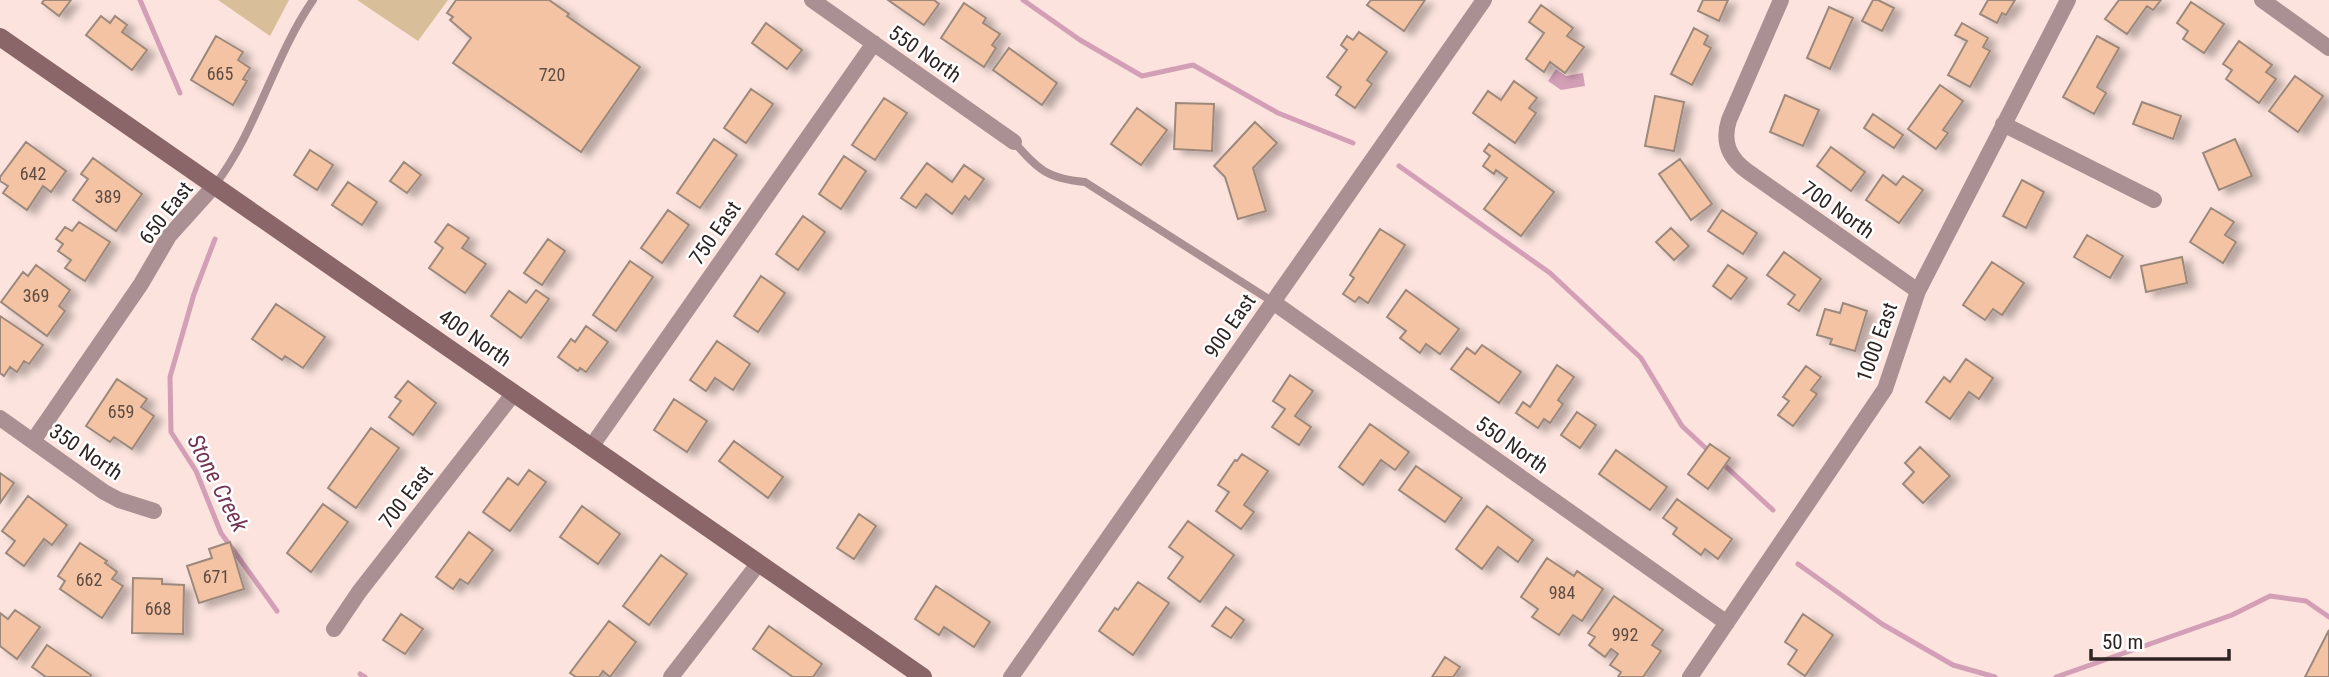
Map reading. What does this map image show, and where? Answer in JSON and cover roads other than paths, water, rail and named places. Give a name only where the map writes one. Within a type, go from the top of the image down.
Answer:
[{"type":"main road","name":"400 North","points":[[0,37],[923,677]]},
{"type":"street","name":"550 North","points":[[812,0],[1014,142]]},
{"type":"street","name":"900 East","points":[[1011,677],[1484,0]]},
{"type":"street","name":"700 North","points":[[1781,0],[1728,120],[1726,141],[1735,161],[1918,291]]},
{"type":"street","name":"1000 East","points":[[1690,677],[1885,389],[1918,291],[2067,0]]},
{"type":"street","points":[[2262,0],[2329,48]]},
{"type":"street","name":"750 East","points":[[591,447],[874,43]]},
{"type":"street","points":[[2003,124],[2154,200]]},
{"type":"street","name":"650 East","points":[[33,441],[141,284],[169,236],[214,186]]},
{"type":"street","name":"550 North","points":[[1273,302],[1727,623]]},
{"type":"street","name":"700 East","points":[[334,629],[359,592],[513,393]]},
{"type":"street","name":"350 North","points":[[0,418],[104,492],[153,511]]},
{"type":"street","points":[[671,677],[759,563]]},
{"type":"lane","name":"650 East","points":[[214,186],[233,160],[289,41],[313,0]]},
{"type":"lane","points":[[1014,142],[1041,171],[1063,179],[1085,181],[1273,302]]},
{"type":"waterway","name":"Stone Creek","points":[[140,0],[180,93]]},
{"type":"waterway","points":[[1023,0],[1080,40],[1142,76],[1193,65],[1278,113],[1353,143]]},
{"type":"waterway","points":[[1399,166],[1550,273],[1641,358],[1682,426],[1711,453]]},
{"type":"waterway","name":"Stone Creek","points":[[215,239],[194,294],[170,377],[171,432],[196,471],[221,533],[277,611]]},
{"type":"waterway","points":[[1721,462],[1773,510]]},
{"type":"waterway","points":[[1798,564],[1882,624],[1953,665],[1995,677]]},
{"type":"waterway","points":[[2056,677],[2232,615],[2270,596],[2306,601],[2329,617]]},
{"type":"waterway","name":"Stone Creek","points":[[360,674],[365,677]]}]
